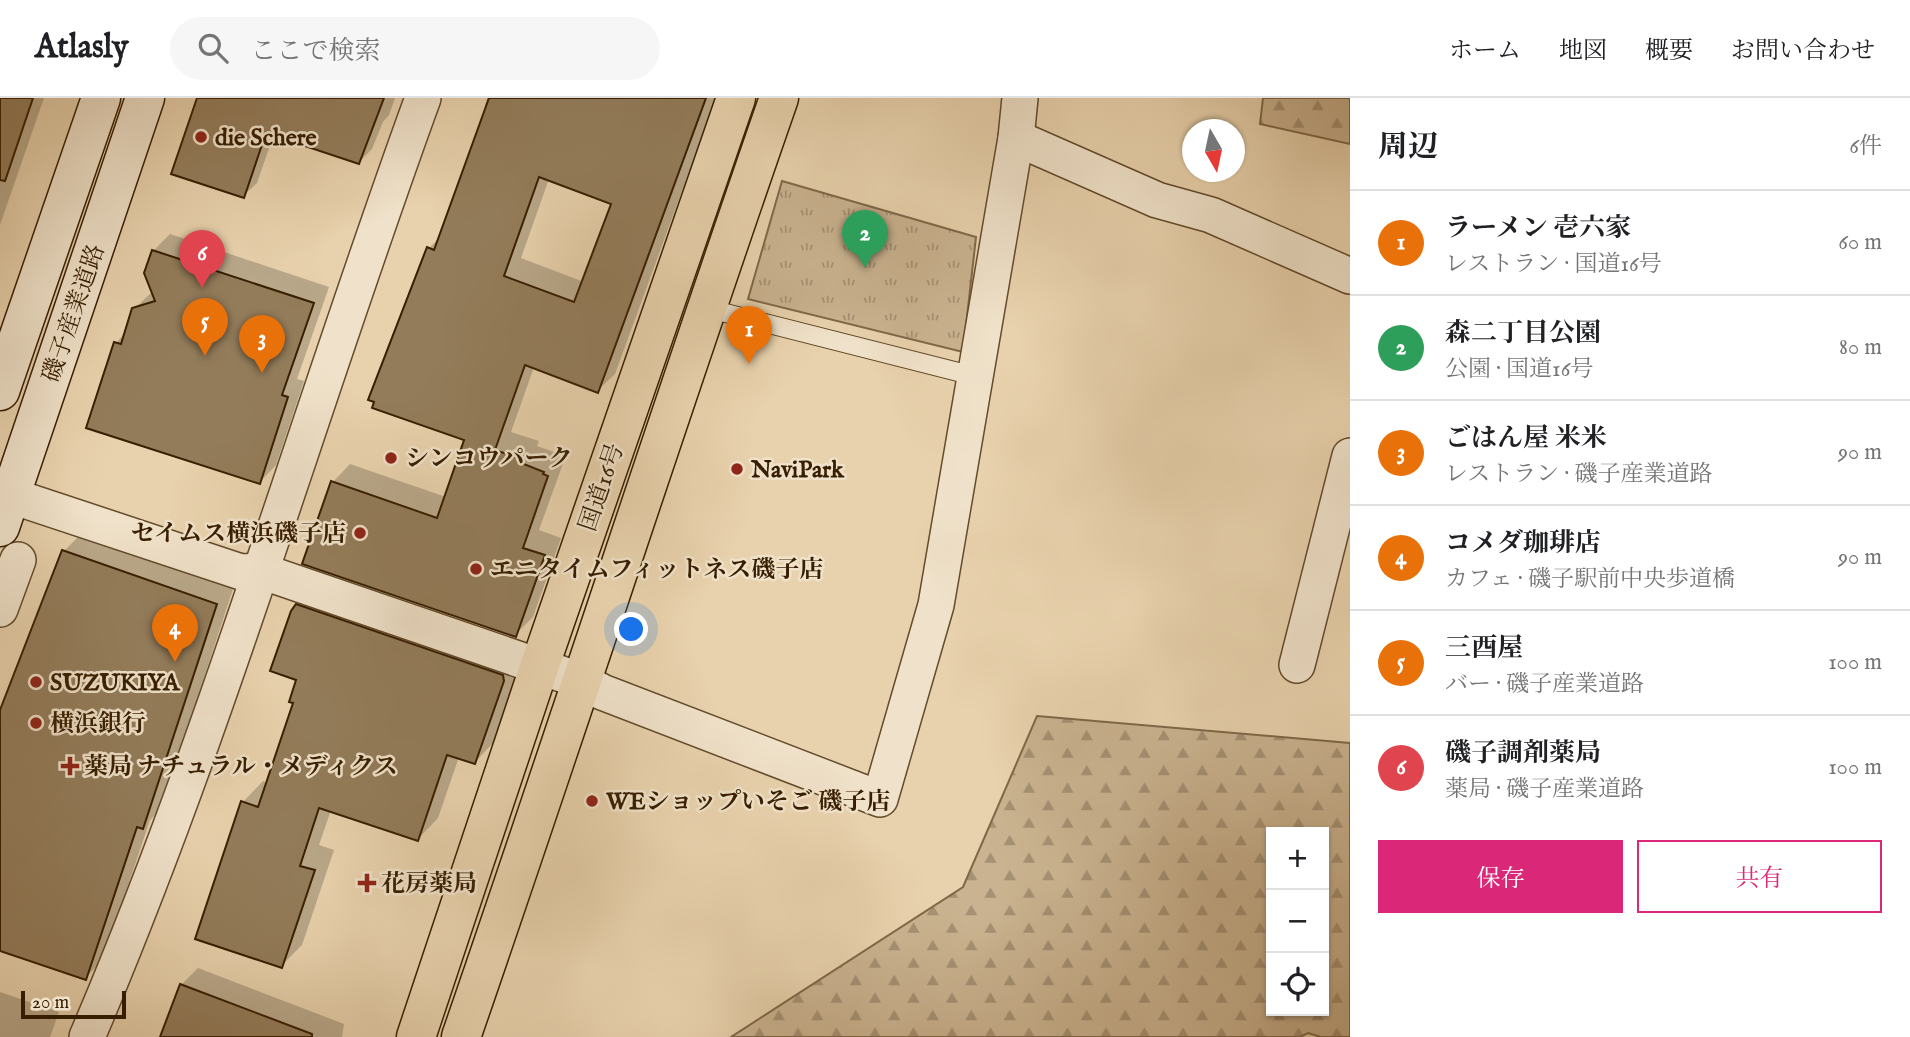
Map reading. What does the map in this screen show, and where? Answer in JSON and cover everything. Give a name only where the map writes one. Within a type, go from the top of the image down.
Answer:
[{"type":"highway","name":"国道16号","points":[[416,1037],[539,668],[736,98]]},
{"type":"highway","name":"国道16号","points":[[461,1037],[779,98]]},
{"type":"street","name":"磯子産業道路","points":[[0,390],[102,98]]},
{"type":"street","name":"磯子産業道路","points":[[4,505],[145,98]]},
{"type":"street","points":[[87,1037],[152,877],[261,571],[376,228],[423,98]]},
{"type":"street","points":[[4,505],[241,572],[261,571],[582,681],[602,692],[880,799],[936,605],[1016,138],[1020,98]]},
{"type":"street","points":[[1016,138],[1157,200],[1211,215],[1350,276]]},
{"type":"street","points":[[1297,665],[1350,456]]},
{"type":"street","points":[[0,609],[18,560]]},
{"type":"lane","points":[[706,308],[974,376]]},
{"type":"green space","points":[[1263,98],[1350,98],[1350,144],[1260,124]]},
{"type":"green space","points":[[782,181],[976,237],[963,352],[748,299]]},
{"type":"green space","points":[[1037,716],[1350,743],[1350,1037],[1321,1037],[1308,1033],[1300,1037],[731,1037],[963,887]]},
{"type":"building","points":[[0,98],[33,98],[5,181],[0,180]]},
{"type":"building","points":[[197,98],[384,98],[359,164],[266,133],[244,198],[171,174]]},
{"type":"building","points":[[489,98],[706,98],[598,393],[525,365],[495,450],[522,459],[521,463],[548,476],[523,548],[545,555],[516,637],[302,564],[331,481],[437,518],[464,440],[372,408],[374,402],[368,400],[427,247],[434,250]],"holes":[[[539,177],[611,204],[574,302],[504,276]]]},
{"type":"building","points":[[152,250],[314,303],[282,395],[288,397],[260,484],[86,428],[114,342],[121,344],[132,308],[155,301],[144,273]]},
{"type":"building","points":[[62,550],[217,604],[143,829],[137,827],[86,980],[0,951],[0,710]]},
{"type":"building","points":[[296,604],[503,675],[504,681],[475,764],[447,755],[418,841],[319,808],[300,866],[315,870],[282,968],[195,939],[241,801],[258,807],[293,703],[289,702],[296,680],[270,671],[291,611]]},
{"type":"building","points":[[180,984],[312,1034],[312,1037],[160,1037]]},
{"type":"place","name":"die Schere","points":[[201,137]]},
{"type":"place","name":"森二丁目公園","points":[[865,268]]},
{"type":"place","name":"磯子調剤薬局","points":[[202,288]]},
{"type":"place","name":"三酉屋","points":[[205,356]]},
{"type":"place","name":"ラーメン 壱六家","points":[[749,364]]},
{"type":"place","name":"ごはん屋 米米","points":[[262,373]]},
{"type":"place","name":"シンコウパーク","points":[[391,458]]},
{"type":"place","name":"NaviPark","points":[[737,469]]},
{"type":"place","name":"セイムス横浜磯子店","points":[[360,533]]},
{"type":"place","name":"エニタイムフィットネス磯子店","points":[[476,569]]},
{"type":"place","name":"コメダ珈琲店","points":[[175,662]]},
{"type":"place","name":"SUZUKIYA","points":[[36,682]]},
{"type":"place","name":"横浜銀行","points":[[36,723]]},
{"type":"place","name":"薬局 ナチュラル・メディクス","points":[[70,766]]},
{"type":"place","name":"WEショップいそご 磯子店","points":[[592,801]]},
{"type":"place","name":"花房薬局","points":[[367,883]]}]
